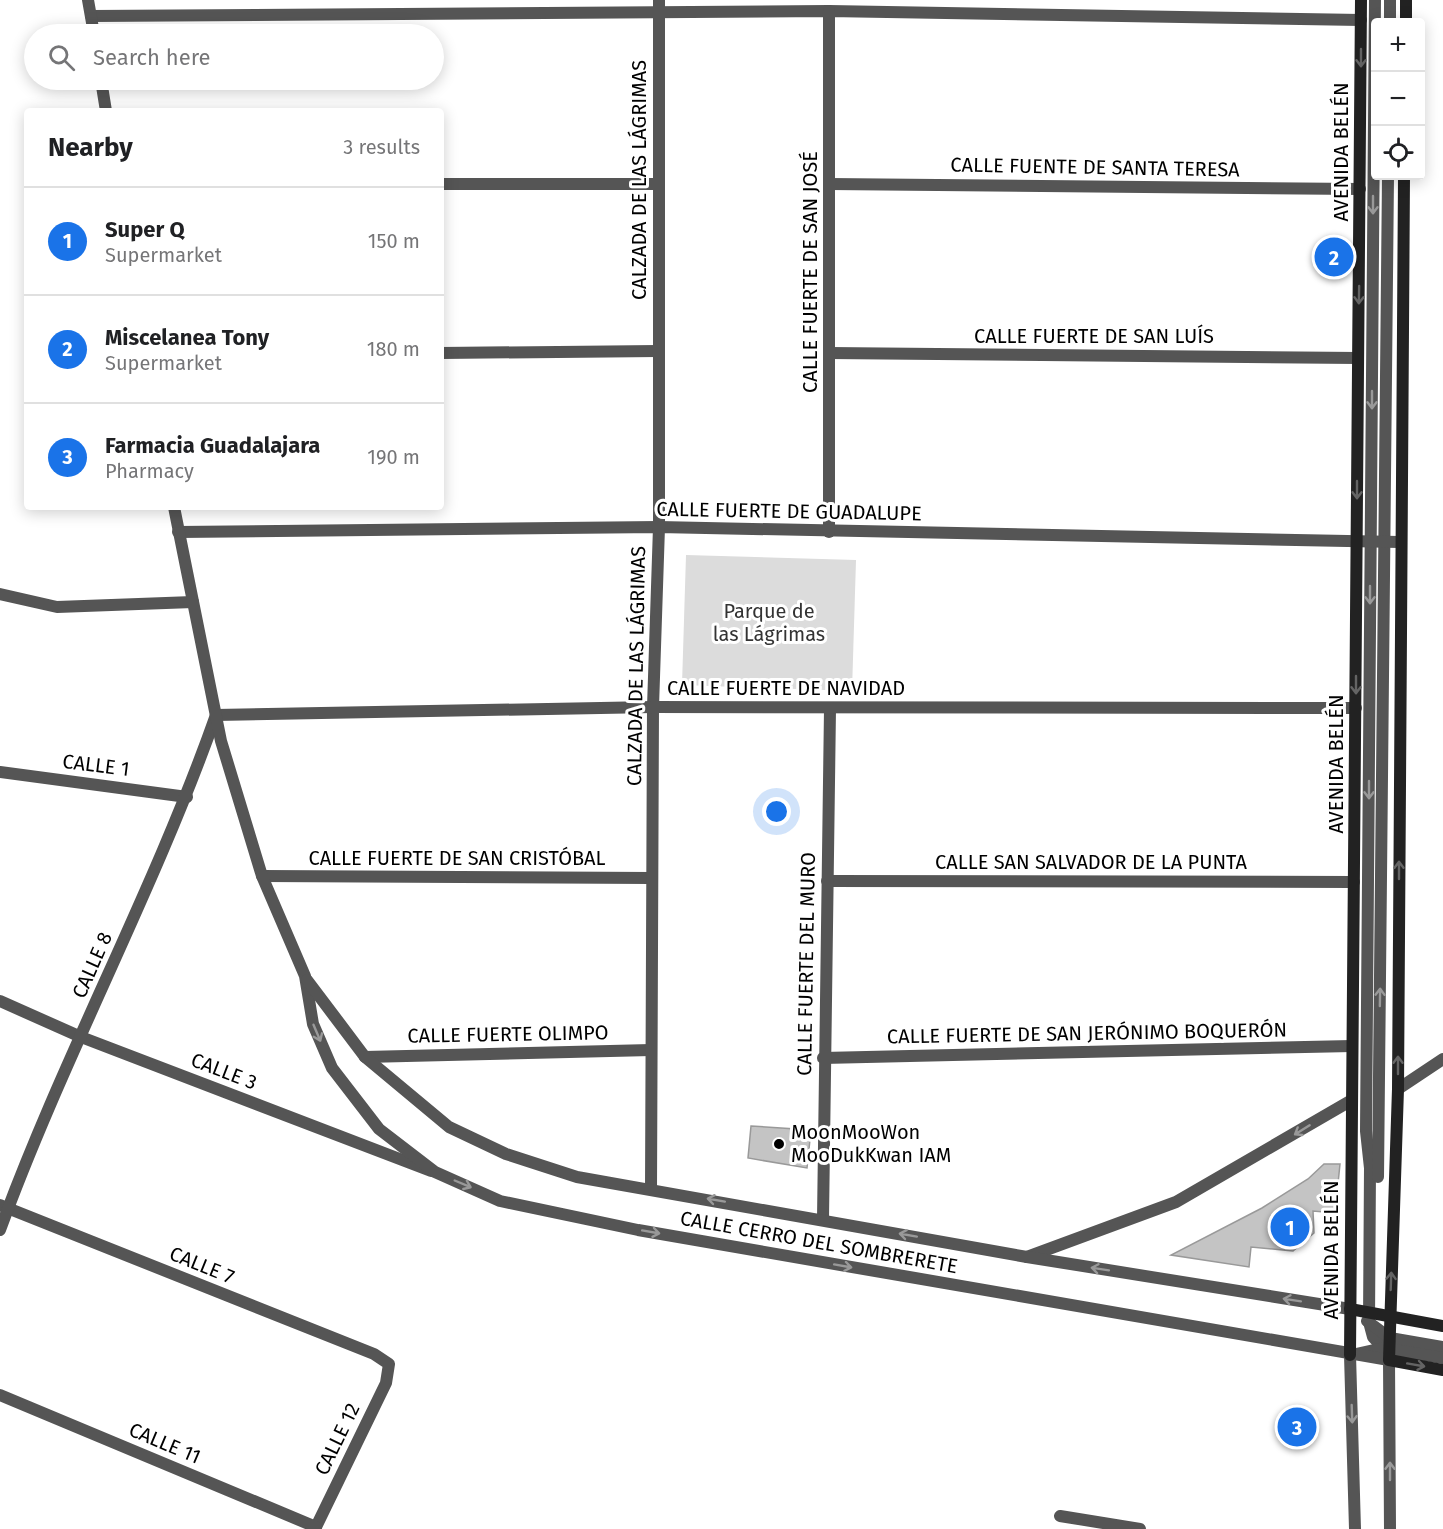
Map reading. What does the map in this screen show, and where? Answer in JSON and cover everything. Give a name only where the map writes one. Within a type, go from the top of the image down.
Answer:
[{"type":"main road","name":"AVENIDA BELÉN","points":[[1350,1355],[1361,0]]},
{"type":"main road","points":[[1406,0],[1406,18]]},
{"type":"main road","points":[[1388,1349],[1398,1089],[1404,180]]},
{"type":"main road","name":"CALLE CERRO DEL SOMBRERETE","points":[[1350,1310],[1373,1319],[1390,1317],[1443,1326]]},
{"type":"main road","name":"CALLE CERRO DEL SOMBRERETE","points":[[1388,1349],[1443,1370]]},
{"type":"street","points":[[88,0],[92,24]]},
{"type":"street","points":[[1375,0],[1366,1131],[1371,1168],[1373,1319],[1388,1349],[1390,1529]]},
{"type":"street","points":[[1390,0],[1390,18]]},
{"type":"street","points":[[91,16],[659,6],[1361,20]]},
{"type":"street","name":"CALZADA DE LAS LÁGRIMAS","points":[[651,1189],[653,707],[659,527],[659,6]]},
{"type":"street","name":"CALLE FUERTE DE SAN JOSÉ","points":[[829,11],[829,532]]},
{"type":"street","points":[[103,90],[106,108]]},
{"type":"street","points":[[1373,1319],[1388,180]]},
{"type":"street","points":[[444,184],[659,184]]},
{"type":"street","name":"CALLE FUENTE DE SANTA TERESA","points":[[829,184],[1360,189]]},
{"type":"street","points":[[444,353],[658,351]]},
{"type":"street","name":"CALLE FUERTE DE SAN LUÍS","points":[[829,353],[1358,357]]},
{"type":"street","name":"CALLE CERRO DEL SOMBRERETE","points":[[174,510],[221,741],[262,876],[305,976],[365,1057],[449,1127],[506,1154],[577,1177],[1027,1257],[1350,1310]]},
{"type":"street","name":"CALLE FUERTE DE GUADALUPE","points":[[178,532],[659,527],[1400,542]]},
{"type":"street","points":[[0,594],[57,607],[193,602]]},
{"type":"street","name":"CALLE FUERTE DE NAVIDAD","points":[[216,715],[653,707],[1356,708]]},
{"type":"street","name":"CALLE FUERTE DEL MURO","points":[[823,1220],[823,1058],[830,708]]},
{"type":"street","name":"CALLE 8","points":[[0,1230],[4,1206],[187,797],[216,715]]},
{"type":"street","name":"CALLE 1","points":[[0,772],[187,797]]},
{"type":"street","name":"CALLE FUERTE DE SAN CRISTÓBAL","points":[[262,876],[651,879]]},
{"type":"street","name":"CALLE SAN SALVADOR DE LA PUNTA","points":[[827,881],[1354,882]]},
{"type":"street","name":"CALLE CERRO DEL SOMBRERETE","points":[[305,976],[313,1024],[332,1068],[379,1129],[435,1172],[500,1201],[638,1230],[1350,1355],[1388,1349]]},
{"type":"street","name":"CALLE 3","points":[[0,1001],[81,1037],[435,1172]]},
{"type":"street","name":"CALLE FUERTE DE SAN JERÓNIMO BOQUERÓN","points":[[823,1058],[1352,1046]]},
{"type":"street","name":"CALLE FUERTE OLIMPO","points":[[365,1057],[651,1050]]},
{"type":"street","points":[[1398,1089],[1443,1059]]},
{"type":"street","points":[[1027,1257],[1176,1202],[1352,1100]]},
{"type":"street","name":"CALLE 7","points":[[4,1206],[374,1354],[389,1364]]},
{"type":"street","points":[[1388,1349],[1443,1347]]},
{"type":"street","points":[[1388,1349],[1443,1359]]},
{"type":"street","name":"AVENIDA BELÉN","points":[[1350,1355],[1355,1529]]},
{"type":"street","name":"CALLE 12","points":[[315,1528],[386,1383],[389,1364]]},
{"type":"street","name":"CALLE 11","points":[[0,1395],[315,1528]]},
{"type":"street","points":[[1060,1516],[1140,1529]]},
{"type":"green space","name":"Parque de las Lágrimas","points":[[686,555],[856,560],[852,691],[682,685]]},
{"type":"building","name":"MoonMooWon MooDukKwan IAM","points":[[751,1126],[811,1130],[807,1168],[748,1158]]},
{"type":"building","points":[[1324,1164],[1340,1164],[1335,1213],[1313,1211],[1314,1233],[1293,1251],[1251,1247],[1249,1267],[1171,1255],[1262,1208],[1308,1179]]},
{"type":"place","name":"Miscelanea Tony","points":[[1334,257]]},
{"type":"place","name":"MoonMooWon MooDukKwan IAM","points":[[779,1144]]},
{"type":"place","name":"Super Q","points":[[1290,1227]]},
{"type":"place","name":"Farmacia Guadalajara","points":[[1297,1427]]}]
